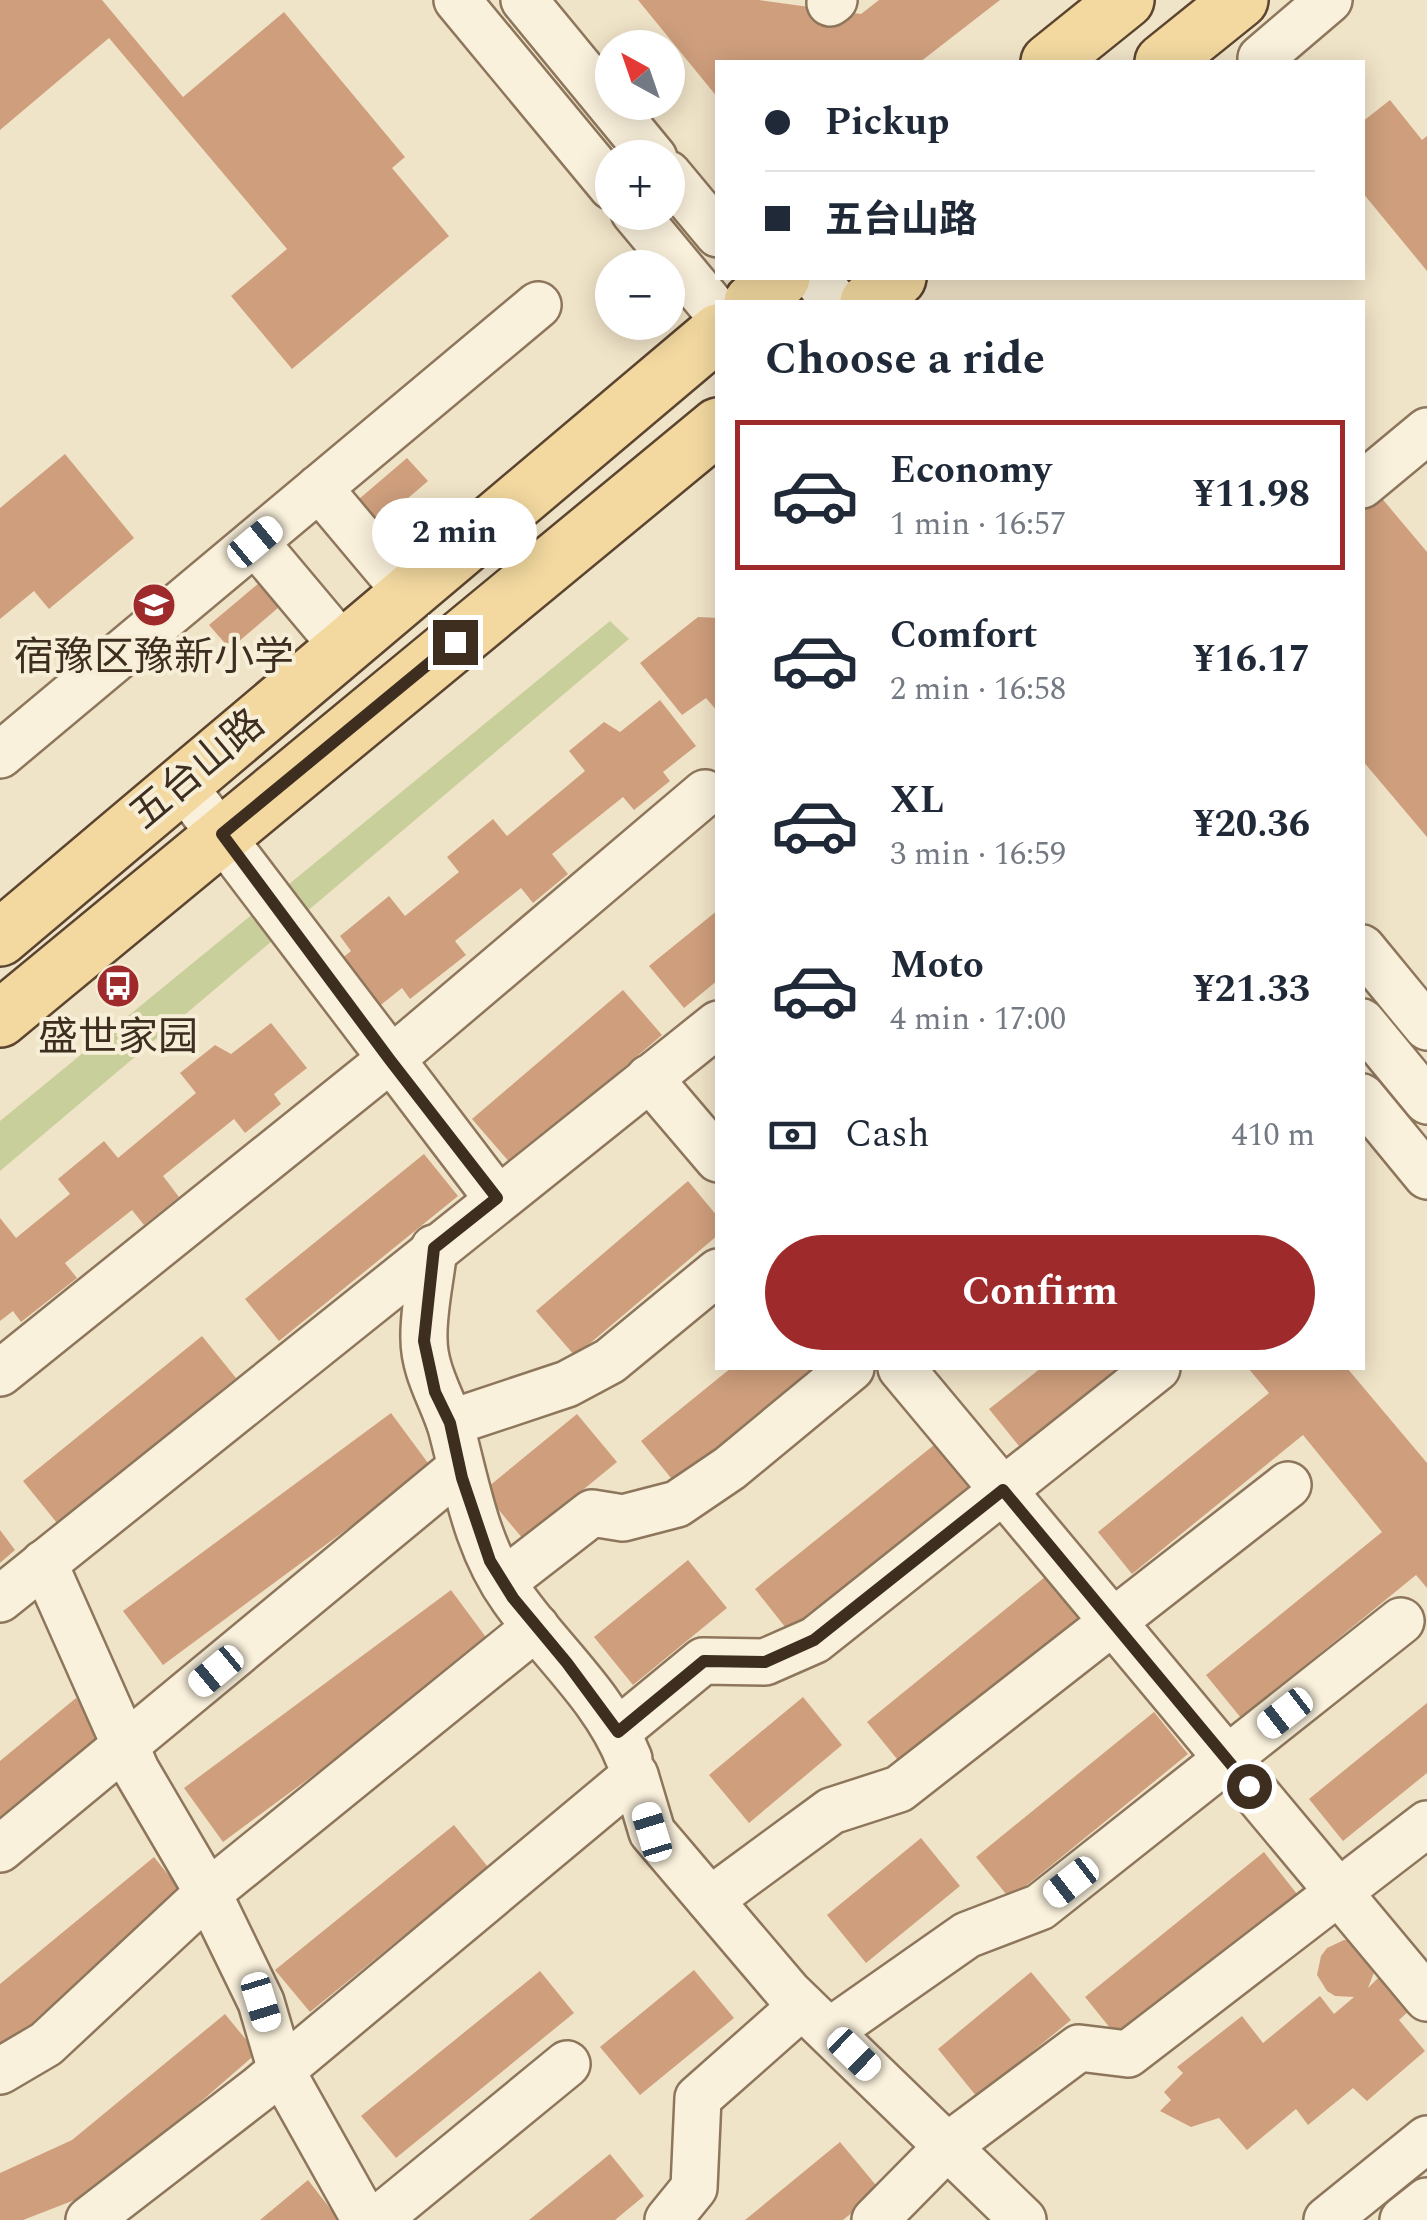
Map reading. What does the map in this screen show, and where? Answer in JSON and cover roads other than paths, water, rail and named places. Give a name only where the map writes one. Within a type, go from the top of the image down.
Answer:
[{"type":"main road","points":[[1051,60],[1126,0]]},
{"type":"main road","points":[[1165,60],[1240,0]]},
{"type":"main road","points":[[870,300],[896,280]]},
{"type":"main road","name":"五台山路","points":[[0,938],[715,335]]},
{"type":"main road","name":"五台山路","points":[[0,1019],[715,428]]},
{"type":"street","points":[[457,0],[595,166]]},
{"type":"street","points":[[524,0],[639,140]]},
{"type":"street","points":[[1260,58],[1329,0]]},
{"type":"street","points":[[685,194],[715,230]]},
{"type":"street","points":[[664,230],[715,261]]},
{"type":"street","points":[[766,292],[822,300]]},
{"type":"street","points":[[0,754],[538,306]]},
{"type":"street","points":[[1365,483],[1427,432]]},
{"type":"street","points":[[319,488],[408,594]]},
{"type":"street","points":[[255,542],[344,648]]},
{"type":"street","points":[[182,784],[497,1198]]},
{"type":"street","points":[[0,1373],[390,1060],[705,792]]},
{"type":"street","points":[[1365,952],[1427,1027]]},
{"type":"street","points":[[0,1599],[715,1026]]},
{"type":"street","points":[[1365,1026],[1427,1101]]},
{"type":"street","points":[[649,1078],[715,1155]]},
{"type":"street","points":[[1365,1101],[1422,1159]]},
{"type":"street","points":[[434,1248],[424,1341],[435,1392],[450,1423],[490,1561],[618,1732],[652,1832],[816,2018],[1023,2220]]},
{"type":"street","points":[[450,1423],[567,1384],[610,1361],[715,1274]]},
{"type":"street","points":[[502,1582],[592,1513],[623,1518],[678,1504],[730,1468],[849,1370]]},
{"type":"street","points":[[903,1370],[1427,1998]]},
{"type":"street","points":[[618,1732],[704,1661],[765,1662],[814,1640],[1154,1370]]},
{"type":"street","points":[[0,1849],[460,1468]]},
{"type":"street","points":[[710,1900],[831,1811],[899,1789],[1288,1485]]},
{"type":"street","points":[[44,1563],[125,1747],[208,1893],[261,2002],[282,2070],[365,2220]]},
{"type":"street","points":[[668,2220],[694,2188],[698,2098],[816,2018],[967,1935],[1040,1907],[1401,1621]]},
{"type":"street","points":[[0,2070],[46,2044],[208,1893],[536,1627]]},
{"type":"street","points":[[88,2220],[282,2070],[635,1775]]},
{"type":"street","points":[[875,2220],[949,2145],[1079,2048],[1128,2054],[1427,1824]]},
{"type":"street","points":[[376,2220],[567,2064]]},
{"type":"street","points":[[1327,2220],[1427,2139]]},
{"type":"street","points":[[1403,2220],[1427,2201]]},
{"type":"place","name":"宿豫区豫新小学","points":[[154,605]]},
{"type":"place","name":"盛世家园","points":[[118,986]]}]
